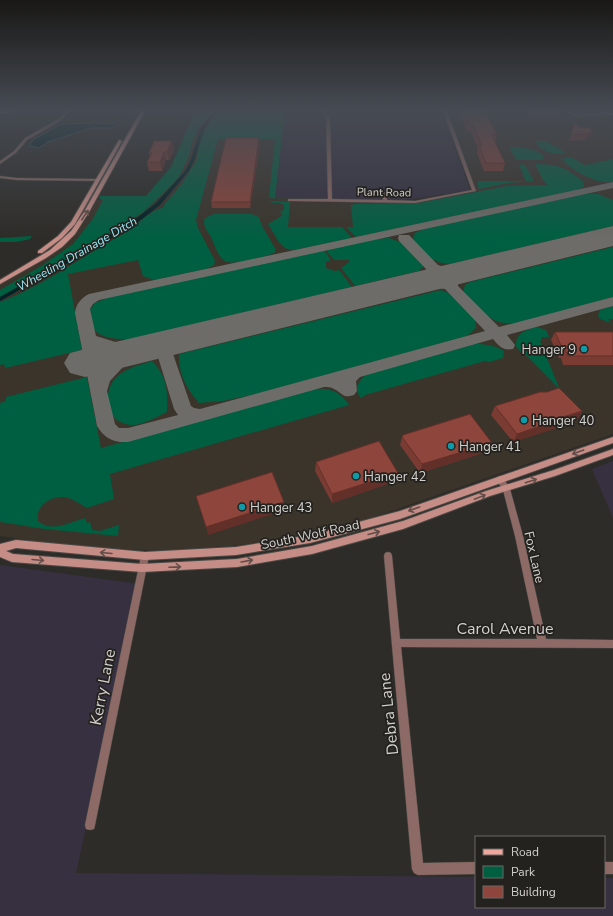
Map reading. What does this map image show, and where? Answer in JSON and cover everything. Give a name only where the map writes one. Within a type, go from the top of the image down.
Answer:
[{"type":"main road","points":[[0,276],[33,258],[60,237],[73,223],[113,154]]},
{"type":"main road","points":[[0,282],[66,240],[87,213],[119,154]]},
{"type":"main road","name":"South Wolf Road","points":[[0,548],[16,544],[145,556],[236,551],[310,539],[400,514],[613,440]]},
{"type":"main road","name":"South Wolf Road","points":[[0,552],[12,558],[142,568],[237,563],[312,550],[403,525],[489,493],[613,452]]},
{"type":"street","points":[[0,163],[13,154]]},
{"type":"street","points":[[329,154],[330,200]]},
{"type":"street","name":"Plant Road","points":[[290,200],[385,202],[427,200],[474,191],[460,154]]},
{"type":"street","points":[[0,177],[18,179],[98,180]]},
{"type":"street","points":[[384,193],[385,202]]},
{"type":"street","name":"Fox Lane","points":[[500,479],[506,488],[542,643]]},
{"type":"street","name":"Kerry Lane","points":[[90,825],[145,556]]},
{"type":"street","name":"Debra Lane","points":[[388,556],[418,868],[475,868]]},
{"type":"street","name":"Carol Avenue","points":[[396,643],[613,644]]},
{"type":"shaded area","points":[[177,154],[280,154],[275,198],[290,198],[290,202],[401,203],[433,200],[476,192],[462,154],[613,154],[613,434],[371,518],[327,530],[267,541],[231,546],[163,550],[91,549],[0,536],[0,283],[72,237],[85,221],[97,200],[145,199],[171,167]]},
{"type":"shaded area","points":[[280,154],[457,154],[470,190],[404,200],[275,198]]},
{"type":"shaded area","points":[[613,461],[613,518],[592,469]]},
{"type":"shaded area","points":[[0,565],[139,584],[76,873],[475,877],[475,908],[605,908],[605,878],[613,878],[613,916],[0,916]]},
{"type":"green space","points":[[177,154],[190,154],[180,175],[172,185],[142,213],[50,270],[0,297],[0,290],[43,265],[73,244],[92,220],[103,200],[99,199],[100,196],[146,196],[171,167]]},
{"type":"green space","points":[[198,154],[214,154],[196,220],[198,228],[215,261],[214,265],[206,269],[154,280],[143,276],[138,260],[68,274],[82,350],[5,368],[4,364],[0,365],[0,302],[47,280],[126,232],[152,212],[164,207],[164,205],[181,185],[198,158]]},
{"type":"green space","points":[[274,154],[280,154],[275,198],[290,199],[269,198]]},
{"type":"green space","points":[[513,154],[540,154],[544,157],[542,160],[516,159]]},
{"type":"green space","points":[[571,157],[585,165],[613,159],[613,182],[599,181],[585,176],[561,159]]},
{"type":"green space","points":[[535,164],[550,165],[566,169],[583,181],[584,187],[577,190],[356,237],[346,227],[353,227],[351,205],[354,204],[419,203],[507,186],[547,185]]},
{"type":"green space","points":[[519,165],[525,165],[534,181],[508,183],[479,189],[477,183],[479,181],[526,181]]},
{"type":"green space","points":[[585,194],[598,194],[613,200],[613,226],[450,264],[439,262],[428,256],[419,248],[413,238],[415,233],[424,229]]},
{"type":"green space","points":[[269,201],[290,202],[288,227],[342,227],[352,238],[289,250],[281,245],[268,224],[283,215],[280,213],[284,209],[284,205]]},
{"type":"green space","points":[[214,214],[252,214],[259,217],[262,226],[275,248],[275,252],[250,260],[235,262],[225,261],[218,253],[205,226],[205,218]]},
{"type":"green space","points":[[32,236],[30,239],[16,242],[0,242],[0,238]]},
{"type":"green space","points":[[389,238],[403,243],[424,266],[419,271],[355,286],[341,268],[349,262],[349,260],[334,260],[326,250],[376,239]]},
{"type":"green space","points":[[613,247],[613,297],[519,323],[509,324],[493,320],[487,316],[463,292],[465,285],[470,282]]},
{"type":"green space","points":[[324,250],[331,260],[326,262],[326,268],[335,271],[339,270],[352,287],[131,339],[115,339],[101,335],[96,332],[89,320],[89,311],[95,303],[109,297]]},
{"type":"green space","points":[[441,290],[451,294],[475,319],[476,328],[467,336],[256,394],[223,401],[199,403],[184,381],[180,368],[179,354]]},
{"type":"green space","points":[[613,306],[613,319],[608,319],[611,323],[600,319],[598,315],[600,310]]},
{"type":"green space","points":[[537,327],[546,330],[549,337],[541,337],[542,340],[540,341],[560,390],[527,356],[523,355],[516,346],[516,341],[522,332]]},
{"type":"green space","points":[[475,344],[490,345],[501,349],[504,351],[503,358],[489,362],[485,361],[365,395],[361,398],[357,391],[359,382],[367,374]]},
{"type":"green space","points":[[152,361],[161,372],[166,384],[167,412],[139,424],[125,424],[118,421],[111,415],[108,402],[108,393],[112,384],[116,378],[126,370]]},
{"type":"green space","points":[[87,377],[101,448],[316,389],[326,389],[335,392],[339,394],[349,405],[110,474],[114,499],[87,508],[76,501],[59,497],[49,500],[41,507],[39,511],[38,521],[49,526],[61,526],[85,518],[87,523],[90,522],[92,530],[100,531],[119,525],[118,536],[45,529],[0,522],[0,403],[6,401],[6,397]]},
{"type":"building","points":[[152,154],[163,154],[160,162],[147,162]]},
{"type":"building","points":[[222,154],[257,154],[250,202],[211,202]]},
{"type":"building","points":[[482,154],[501,154],[505,163],[486,163]]},
{"type":"building","name":"Hanger 9","points":[[555,332],[613,332],[613,356],[568,356],[565,350],[563,350]]},
{"type":"building","points":[[559,388],[582,411],[517,434],[495,406],[540,392],[547,392]]},
{"type":"building","name":"Hanger 41","points":[[470,414],[492,443],[422,464],[402,437],[403,435]]},
{"type":"building","name":"Hanger 42","points":[[379,441],[398,473],[332,494],[316,462]]},
{"type":"building","name":"Hanger 43","points":[[272,472],[284,502],[206,527],[196,496]]},
{"type":"waterway","name":"Wheeling Drainage Ditch","points":[[0,299],[131,225],[158,204],[187,171],[195,154]]},
{"type":"taxiway","points":[[87,335],[82,309],[85,303],[94,297],[101,295],[613,185]]},
{"type":"taxiway","points":[[404,238],[433,268]]},
{"type":"taxiway","points":[[433,268],[450,286]]},
{"type":"taxiway","points":[[433,268],[431,276],[421,282],[434,282],[450,286]]},
{"type":"taxiway","points":[[433,268],[449,273],[460,273],[451,281],[450,286]]},
{"type":"taxiway","points":[[450,286],[496,333]]},
{"type":"taxiway","points":[[496,333],[613,301]]},
{"type":"taxiway","points":[[99,391],[106,426],[108,429],[111,432],[118,434],[132,434],[496,333]]},
{"type":"taxiway","points":[[496,333],[507,345]]},
{"type":"taxiway","points":[[87,335],[90,340],[129,352],[103,379],[99,391]]},
{"type":"taxiway","points":[[87,335],[99,391]]},
{"type":"taxiway","points":[[180,340],[168,347],[165,354],[183,409],[191,414],[200,415]]},
{"type":"taxiway","points":[[324,381],[338,383],[348,391],[347,379],[354,373]]},
{"type":"runway","points":[[85,363],[613,236]]},
{"type":"place","name":"Hanger 9","points":[[584,349]]},
{"type":"place","name":"Hanger 40","points":[[524,420]]},
{"type":"place","name":"Hanger 41","points":[[451,446]]},
{"type":"place","name":"Hanger 42","points":[[356,476]]},
{"type":"place","name":"Hanger 43","points":[[242,507]]}]
